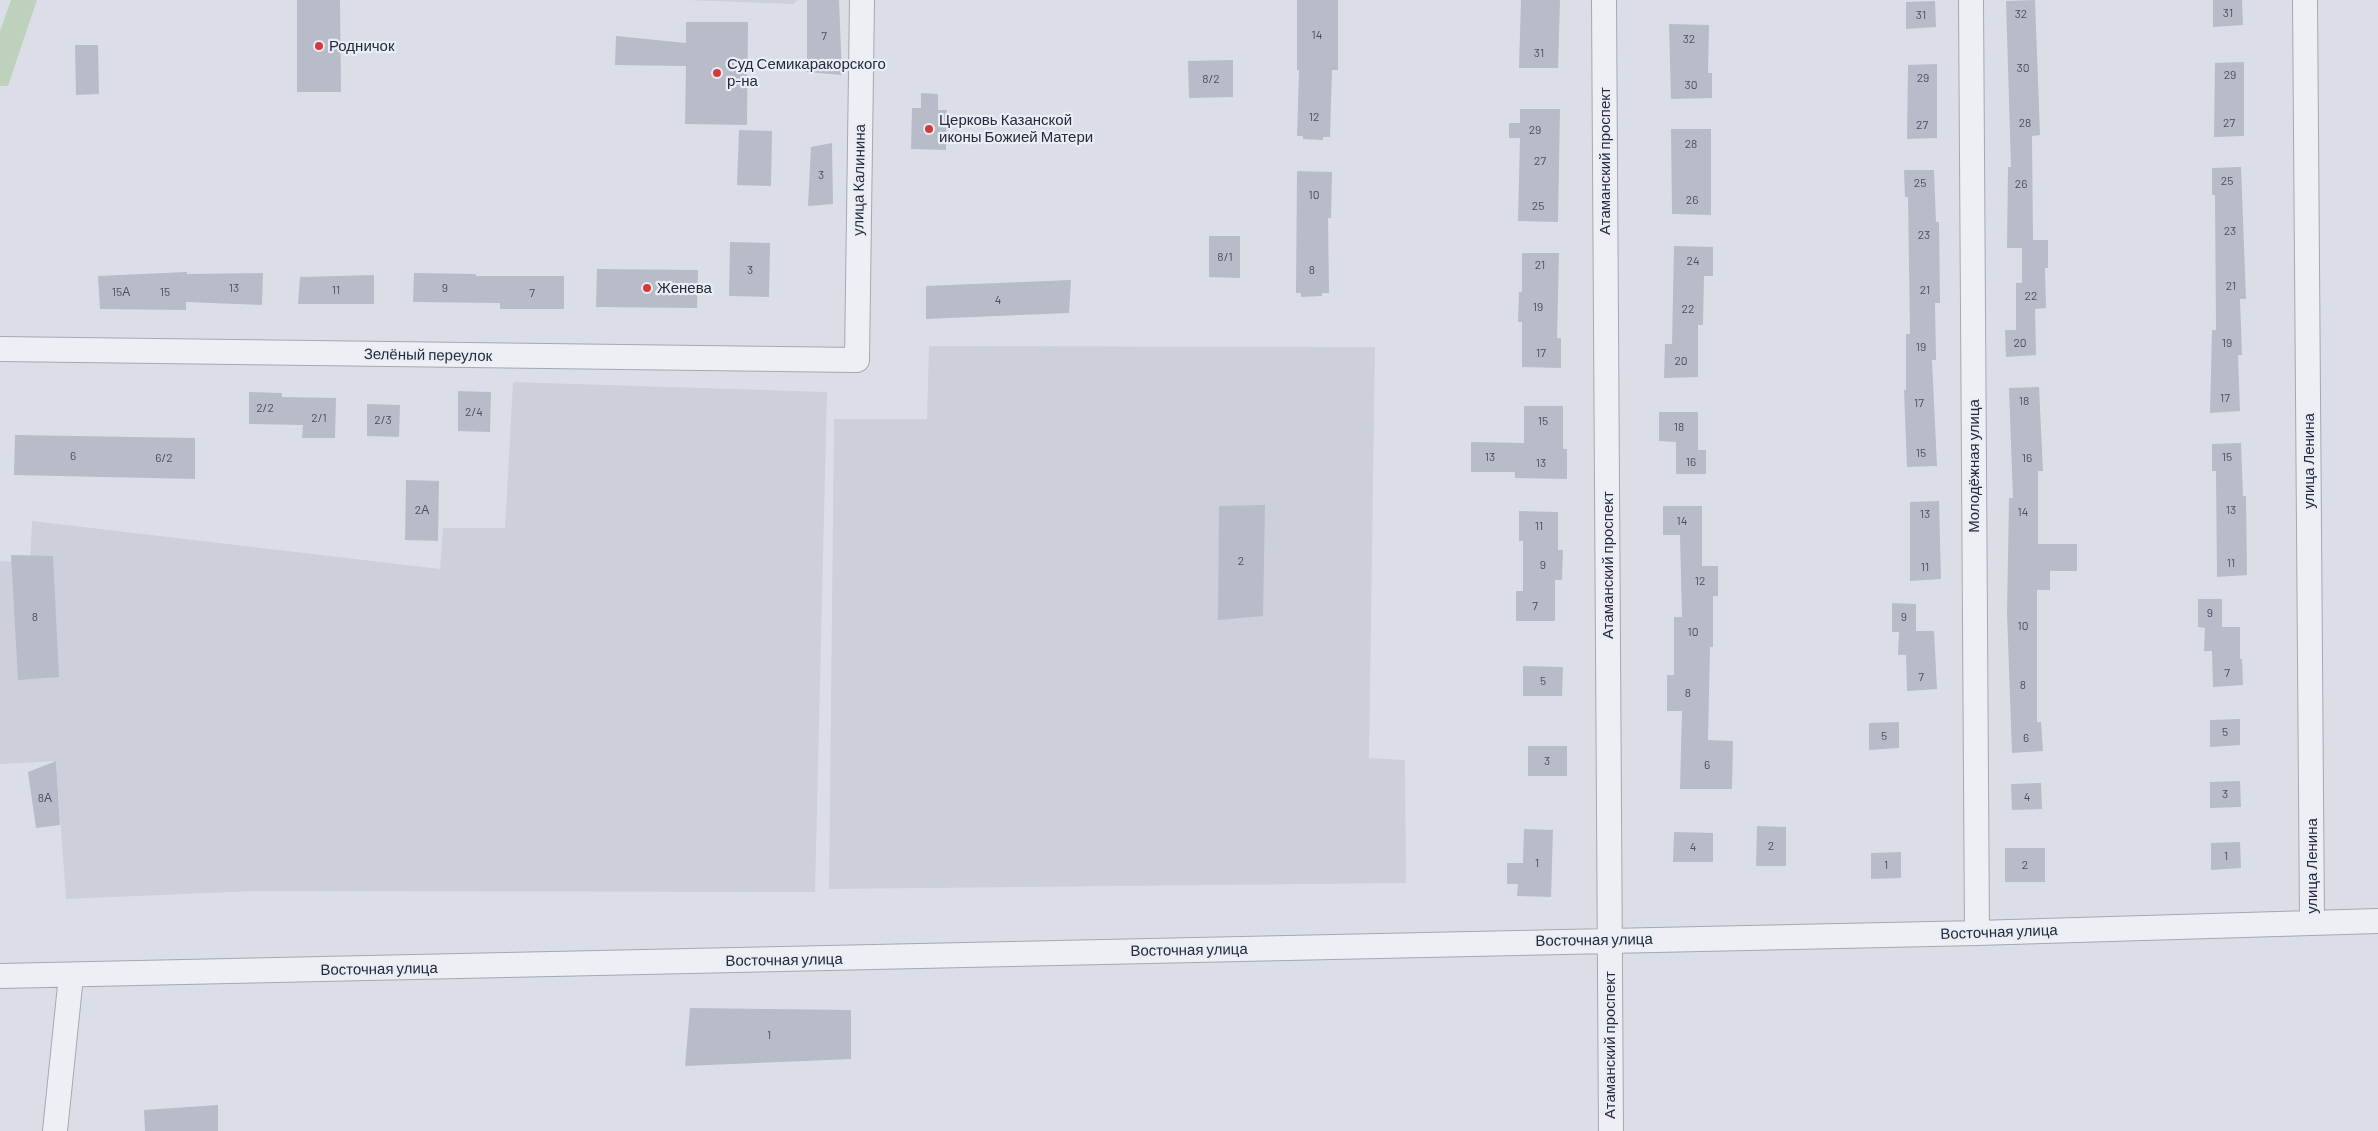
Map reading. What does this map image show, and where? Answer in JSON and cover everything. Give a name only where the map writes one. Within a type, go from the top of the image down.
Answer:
[{"type":"street","name":"улица Калинина","points":[[857,360],[862,0]]},
{"type":"street","name":"Атаманский проспект","points":[[1604,0],[1610,1131]]},
{"type":"street","name":"Молодёжная улица","points":[[1971,0],[1977,933]]},
{"type":"street","name":"улица Ленина","points":[[2305,0],[2312,922]]},
{"type":"street","name":"Зелёный переулок","points":[[0,349],[857,360]]},
{"type":"street","name":"Восточная улица","points":[[0,976],[71,976],[1977,933],[2378,921]]},
{"type":"street","points":[[55,1131],[71,976]]},
{"type":"shaded area","points":[[685,0],[797,0],[794,4]]},
{"type":"shaded area","points":[[929,346],[1375,347],[1369,758],[1405,760],[1406,883],[829,889],[834,419],[927,419]]},
{"type":"shaded area","points":[[513,382],[827,392],[815,892],[255,891],[66,899],[56,761],[0,764],[0,561],[30,563],[32,521],[440,569],[443,528],[505,528]]},
{"type":"green space","points":[[11,0],[37,0],[8,86],[0,86],[0,31]]},
{"type":"building","name":"Родничок","points":[[297,0],[340,0],[341,92],[297,92]]},
{"type":"building","points":[[807,0],[839,0],[842,75],[807,72]]},
{"type":"building","points":[[1297,0],[1338,0],[1338,70],[1332,70],[1330,137],[1323,137],[1323,140],[1303,139],[1303,136],[1297,136],[1299,70],[1297,70]]},
{"type":"building","points":[[1521,0],[1560,0],[1558,68],[1519,68]]},
{"type":"building","points":[[2035,0],[2040,135],[2032,136],[2033,240],[2048,240],[2048,268],[2045,268],[2046,308],[2035,309],[2036,355],[2006,357],[2005,330],[2016,330],[2016,283],[2022,283],[2022,248],[2007,248],[2008,167],[2011,167],[2006,1]]},
{"type":"building","points":[[2213,0],[2242,0],[2243,25],[2213,27]]},
{"type":"building","points":[[1935,1],[1936,27],[1906,29],[1906,2]]},
{"type":"building","name":"Суд Семикаракорского р-на","points":[[686,22],[748,22],[747,125],[685,124],[686,66],[615,65],[616,36],[686,43]]},
{"type":"building","points":[[1669,24],[1709,25],[1708,73],[1712,73],[1712,98],[1671,99]]},
{"type":"building","points":[[75,45],[98,45],[99,94],[76,95]]},
{"type":"building","points":[[1233,60],[1233,97],[1189,98],[1188,61]]},
{"type":"building","points":[[2244,62],[2244,136],[2214,137],[2215,63]]},
{"type":"building","points":[[1937,64],[1937,138],[1907,139],[1908,65]]},
{"type":"building","name":"Церковь Казанской иконы Божией Матери","points":[[921,93],[938,94],[938,110],[947,110],[946,150],[911,149],[912,108],[921,108]]},
{"type":"building","points":[[1520,109],[1560,109],[1558,222],[1518,221],[1520,138],[1509,138],[1509,123],[1520,123]]},
{"type":"building","points":[[1671,129],[1711,129],[1711,215],[1672,214]]},
{"type":"building","points":[[739,130],[772,131],[771,186],[737,185]]},
{"type":"building","points":[[832,143],[833,204],[808,206],[811,147]]},
{"type":"building","points":[[2241,167],[2246,299],[2240,299],[2242,355],[2238,355],[2240,411],[2210,413],[2212,330],[2216,330],[2215,195],[2212,195],[2212,168]]},
{"type":"building","points":[[1904,170],[1934,170],[1936,222],[1939,222],[1940,303],[1935,303],[1936,360],[1932,360],[1937,466],[1907,467],[1904,390],[1906,390],[1906,334],[1910,334],[1908,197],[1905,197]]},
{"type":"building","points":[[1297,171],[1332,172],[1331,218],[1328,218],[1329,293],[1322,293],[1322,296],[1301,297],[1301,293],[1296,293]]},
{"type":"building","points":[[1209,236],[1240,236],[1240,278],[1209,277]]},
{"type":"building","points":[[730,242],[770,243],[769,297],[729,296]]},
{"type":"building","points":[[1674,246],[1713,247],[1713,276],[1704,276],[1703,325],[1698,325],[1698,377],[1664,378],[1665,344],[1672,344]]},
{"type":"building","points":[[1522,253],[1559,253],[1557,338],[1561,338],[1561,368],[1522,367],[1522,322],[1518,322],[1519,292],[1522,292]]},
{"type":"building","name":"Женева","points":[[597,269],[698,270],[697,308],[596,307]]},
{"type":"building","points":[[187,272],[187,274],[263,273],[262,305],[186,302],[186,310],[100,309],[98,276]]},
{"type":"building","points":[[414,273],[476,274],[476,276],[564,276],[564,309],[500,309],[500,303],[413,302]]},
{"type":"building","points":[[374,275],[374,304],[298,304],[300,277]]},
{"type":"building","points":[[1071,280],[1069,313],[926,319],[926,286]]},
{"type":"building","points":[[2039,387],[2043,471],[2038,471],[2038,544],[2077,544],[2077,571],[2050,571],[2050,590],[2037,590],[2037,722],[2041,722],[2043,751],[2012,753],[2007,613],[2009,498],[2013,498],[2009,388]]},
{"type":"building","points":[[458,391],[491,392],[490,432],[458,431]]},
{"type":"building","points":[[249,392],[282,393],[282,397],[336,398],[335,438],[302,438],[303,425],[249,424]]},
{"type":"building","points":[[367,404],[400,405],[399,437],[367,436]]},
{"type":"building","points":[[1524,406],[1563,406],[1563,449],[1567,449],[1567,479],[1515,478],[1515,472],[1471,472],[1471,442],[1524,443]]},
{"type":"building","points":[[1659,412],[1698,412],[1698,450],[1706,450],[1706,474],[1676,474],[1676,442],[1659,441]]},
{"type":"building","points":[[15,435],[195,438],[195,479],[14,475]]},
{"type":"building","points":[[2241,443],[2243,496],[2246,496],[2247,575],[2217,577],[2216,471],[2212,471],[2212,444]]},
{"type":"building","points":[[406,480],[439,481],[438,541],[405,540]]},
{"type":"building","points":[[1939,501],[1941,579],[1910,581],[1910,502]]},
{"type":"building","points":[[1265,505],[1263,616],[1218,620],[1219,506]]},
{"type":"building","points":[[1663,506],[1702,506],[1702,566],[1718,566],[1718,596],[1713,596],[1713,647],[1710,647],[1708,740],[1733,741],[1732,789],[1680,789],[1682,711],[1667,711],[1667,675],[1674,675],[1674,617],[1682,617],[1680,535],[1663,535]]},
{"type":"building","points":[[1519,511],[1558,512],[1558,550],[1563,550],[1562,580],[1555,580],[1555,621],[1516,621],[1516,591],[1523,591],[1523,541],[1519,541]]},
{"type":"building","points":[[11,555],[53,556],[59,677],[18,680]]},
{"type":"building","points":[[2198,599],[2222,599],[2222,627],[2240,627],[2240,659],[2242,659],[2243,685],[2213,687],[2212,651],[2204,651],[2205,628],[2198,627]]},
{"type":"building","points":[[1892,603],[1916,604],[1916,631],[1934,631],[1937,689],[1907,691],[1906,655],[1898,655],[1899,632],[1892,632]]},
{"type":"building","points":[[1523,666],[1563,667],[1562,696],[1523,696]]},
{"type":"building","points":[[2240,719],[2240,745],[2210,747],[2210,720]]},
{"type":"building","points":[[1899,722],[1899,748],[1869,750],[1869,723]]},
{"type":"building","points":[[1528,746],[1567,746],[1567,776],[1528,776]]},
{"type":"building","points":[[56,761],[60,825],[36,828],[28,772]]},
{"type":"building","points":[[2240,781],[2241,807],[2210,808],[2210,782]]},
{"type":"building","points":[[2041,783],[2042,809],[2012,810],[2011,784]]},
{"type":"building","points":[[1757,826],[1786,827],[1786,866],[1756,866]]},
{"type":"building","points":[[1524,829],[1553,830],[1551,897],[1517,896],[1518,884],[1507,884],[1507,863],[1523,863]]},
{"type":"building","points":[[1674,832],[1713,833],[1713,862],[1673,862]]},
{"type":"building","points":[[2240,842],[2241,868],[2211,870],[2211,843]]},
{"type":"building","points":[[2005,848],[2045,848],[2045,882],[2005,882]]},
{"type":"building","points":[[1901,852],[1901,878],[1871,879],[1871,853]]},
{"type":"building","points":[[690,1008],[851,1010],[851,1059],[685,1066]]},
{"type":"building","points":[[218,1105],[218,1131],[145,1131],[144,1110]]},
{"type":"place","name":"Родничок","points":[[319,46]]},
{"type":"place","name":"Суд Семикаракорского р-на","points":[[717,73]]},
{"type":"place","name":"Церковь Казанской иконы Божией Матери","points":[[929,129]]},
{"type":"place","name":"Женева","points":[[647,288]]}]
